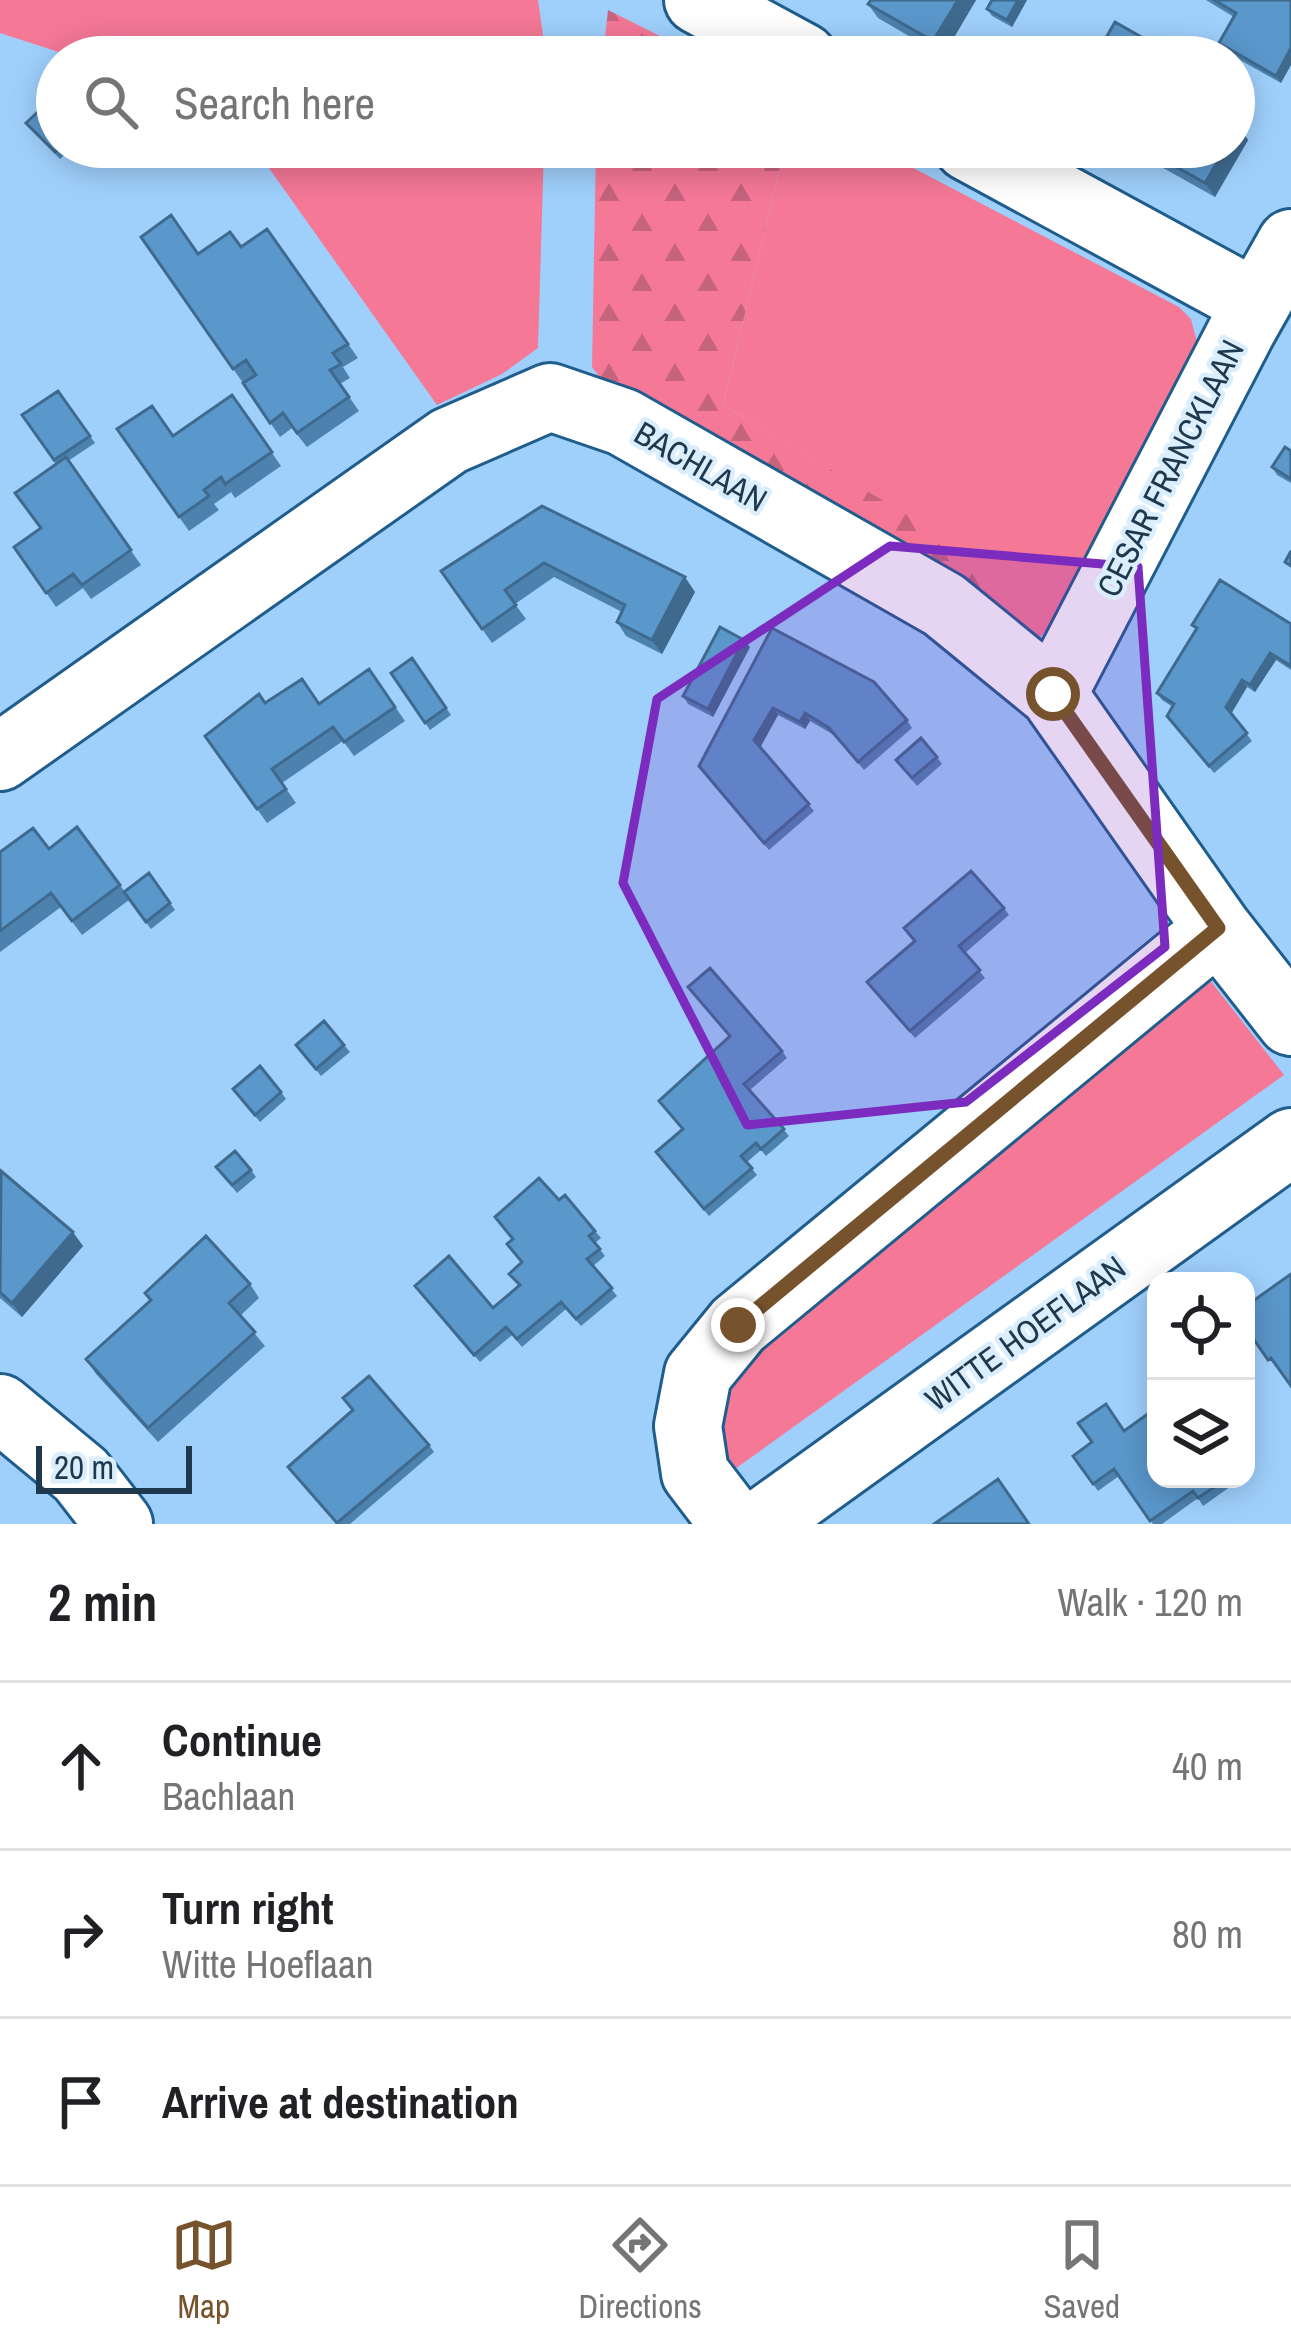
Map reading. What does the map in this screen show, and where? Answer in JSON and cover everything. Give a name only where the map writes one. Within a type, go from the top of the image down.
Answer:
[{"type":"street","points":[[698,0],[764,36]]},
{"type":"street","points":[[1007,168],[1256,304]]},
{"type":"street","name":"CESAR FRANCKLAAN","points":[[1053,694],[1291,243]]},
{"type":"street","name":"BACHLAAN","points":[[0,757],[449,442],[550,398],[623,422],[944,605],[1053,694],[1218,928],[1291,1022]]},
{"type":"street","points":[[734,1524],[695,1473],[688,1426],[698,1374],[738,1325],[1218,928]]},
{"type":"street","name":"WITTE HOEFLAAN","points":[[760,1524],[1291,1142]]},
{"type":"street","points":[[0,1408],[81,1475],[119,1524]]},
{"type":"highlighted area","points":[[890,546],[1138,567],[1165,947],[966,1102],[747,1125],[623,883],[657,699]]},
{"type":"green space","points":[[0,0],[538,0],[543,36],[36,36],[36,45],[0,33]]},
{"type":"green space","points":[[608,10],[660,36],[605,36]]},
{"type":"green space","points":[[269,168],[543,168],[538,348],[502,374],[437,405]]},
{"type":"green space","points":[[596,168],[780,168],[723,405],[989,564],[972,604],[616,399],[592,367]]},
{"type":"green space","points":[[780,168],[913,168],[1179,307],[1191,319],[1199,350],[1055,619],[1034,645],[972,604],[988,564],[723,405]]},
{"type":"green space","points":[[1195,961],[1284,1075],[735,1469],[723,1446],[720,1423],[735,1384],[764,1346],[809,1300]]},
{"type":"building","points":[[871,0],[958,0],[936,36],[924,36],[868,4]]},
{"type":"building","points":[[992,0],[1018,0],[1007,20],[987,9]]},
{"type":"building","points":[[1214,0],[1291,0],[1291,48],[1276,76],[1255,64],[1255,36],[1223,36],[1236,13]]},
{"type":"building","points":[[1115,22],[1140,36],[1107,36]]},
{"type":"building","points":[[36,114],[36,133],[26,123]]},
{"type":"building","points":[[1178,168],[1214,168],[1205,183]]},
{"type":"building","points":[[171,215],[198,254],[230,232],[241,247],[267,229],[348,344],[333,353],[341,364],[330,370],[349,397],[297,433],[283,413],[270,423],[243,383],[256,375],[246,360],[233,369],[141,237]]},
{"type":"building","points":[[58,391],[90,436],[54,460],[22,415]]},
{"type":"building","points":[[232,395],[272,452],[225,484],[221,477],[204,490],[209,496],[179,517],[117,429],[152,406],[173,436]]},
{"type":"building","points":[[1285,447],[1291,451],[1291,479],[1272,467]]},
{"type":"building","points":[[66,457],[131,550],[82,585],[73,574],[46,593],[14,547],[41,528],[15,493]]},
{"type":"building","points":[[542,506],[685,577],[652,640],[617,622],[625,605],[544,563],[505,590],[516,605],[482,629],[441,571]]},
{"type":"building","points":[[1220,580],[1291,624],[1291,666],[1270,653],[1250,685],[1242,680],[1226,707],[1247,733],[1209,766],[1167,716],[1174,704],[1157,693]]},
{"type":"building","points":[[720,627],[744,640],[708,709],[683,696]]},
{"type":"building","points":[[772,628],[874,682],[907,720],[858,762],[829,728],[805,713],[800,722],[773,708],[754,740],[809,804],[764,843],[699,766]]},
{"type":"building","points":[[412,658],[446,708],[425,723],[391,673]]},
{"type":"building","points":[[369,669],[395,707],[344,742],[333,727],[272,769],[286,789],[257,809],[205,736],[259,694],[265,703],[302,679],[319,704]]},
{"type":"building","points":[[921,738],[937,757],[912,778],[896,760]]},
{"type":"building","points":[[77,827],[120,885],[72,921],[51,893],[0,931],[0,852],[33,828],[49,849]]},
{"type":"building","points":[[971,871],[1004,908],[959,946],[980,970],[910,1031],[867,982],[915,941],[904,928]]},
{"type":"building","points":[[149,873],[170,903],[146,922],[124,892]]},
{"type":"building","points":[[710,968],[782,1051],[744,1084],[784,1129],[761,1149],[756,1143],[741,1156],[752,1168],[704,1209],[656,1152],[683,1129],[659,1101],[730,1036],[688,987]]},
{"type":"building","points":[[324,1021],[344,1045],[316,1069],[296,1045]]},
{"type":"building","points":[[260,1066],[281,1092],[255,1115],[233,1089]]},
{"type":"building","points":[[235,1151],[251,1170],[232,1185],[216,1167]]},
{"type":"building","points":[[1,1171],[73,1232],[12,1303],[0,1292]]},
{"type":"building","points":[[539,1178],[559,1200],[565,1195],[595,1231],[589,1236],[600,1249],[587,1259],[612,1288],[576,1319],[561,1302],[517,1339],[506,1327],[474,1355],[415,1286],[449,1256],[493,1308],[520,1285],[509,1274],[522,1262],[507,1244],[513,1239],[495,1217]]},
{"type":"building","points":[[206,1236],[250,1284],[229,1303],[255,1332],[148,1428],[86,1359],[151,1300],[145,1293]]},
{"type":"building","points":[[1291,1274],[1291,1386],[1255,1341],[1255,1300]]},
{"type":"building","points":[[369,1376],[429,1445],[337,1523],[288,1467],[353,1410],[343,1398]]},
{"type":"building","points":[[1106,1404],[1124,1431],[1147,1415],[1147,1488],[1213,1488],[1198,1498],[1193,1491],[1150,1521],[1114,1469],[1093,1484],[1073,1456],[1092,1442],[1078,1423]]},
{"type":"building","points":[[998,1479],[1029,1524],[934,1524]]},
{"type":"route","points":[[738,1325],[1218,928],[1053,694]]}]
